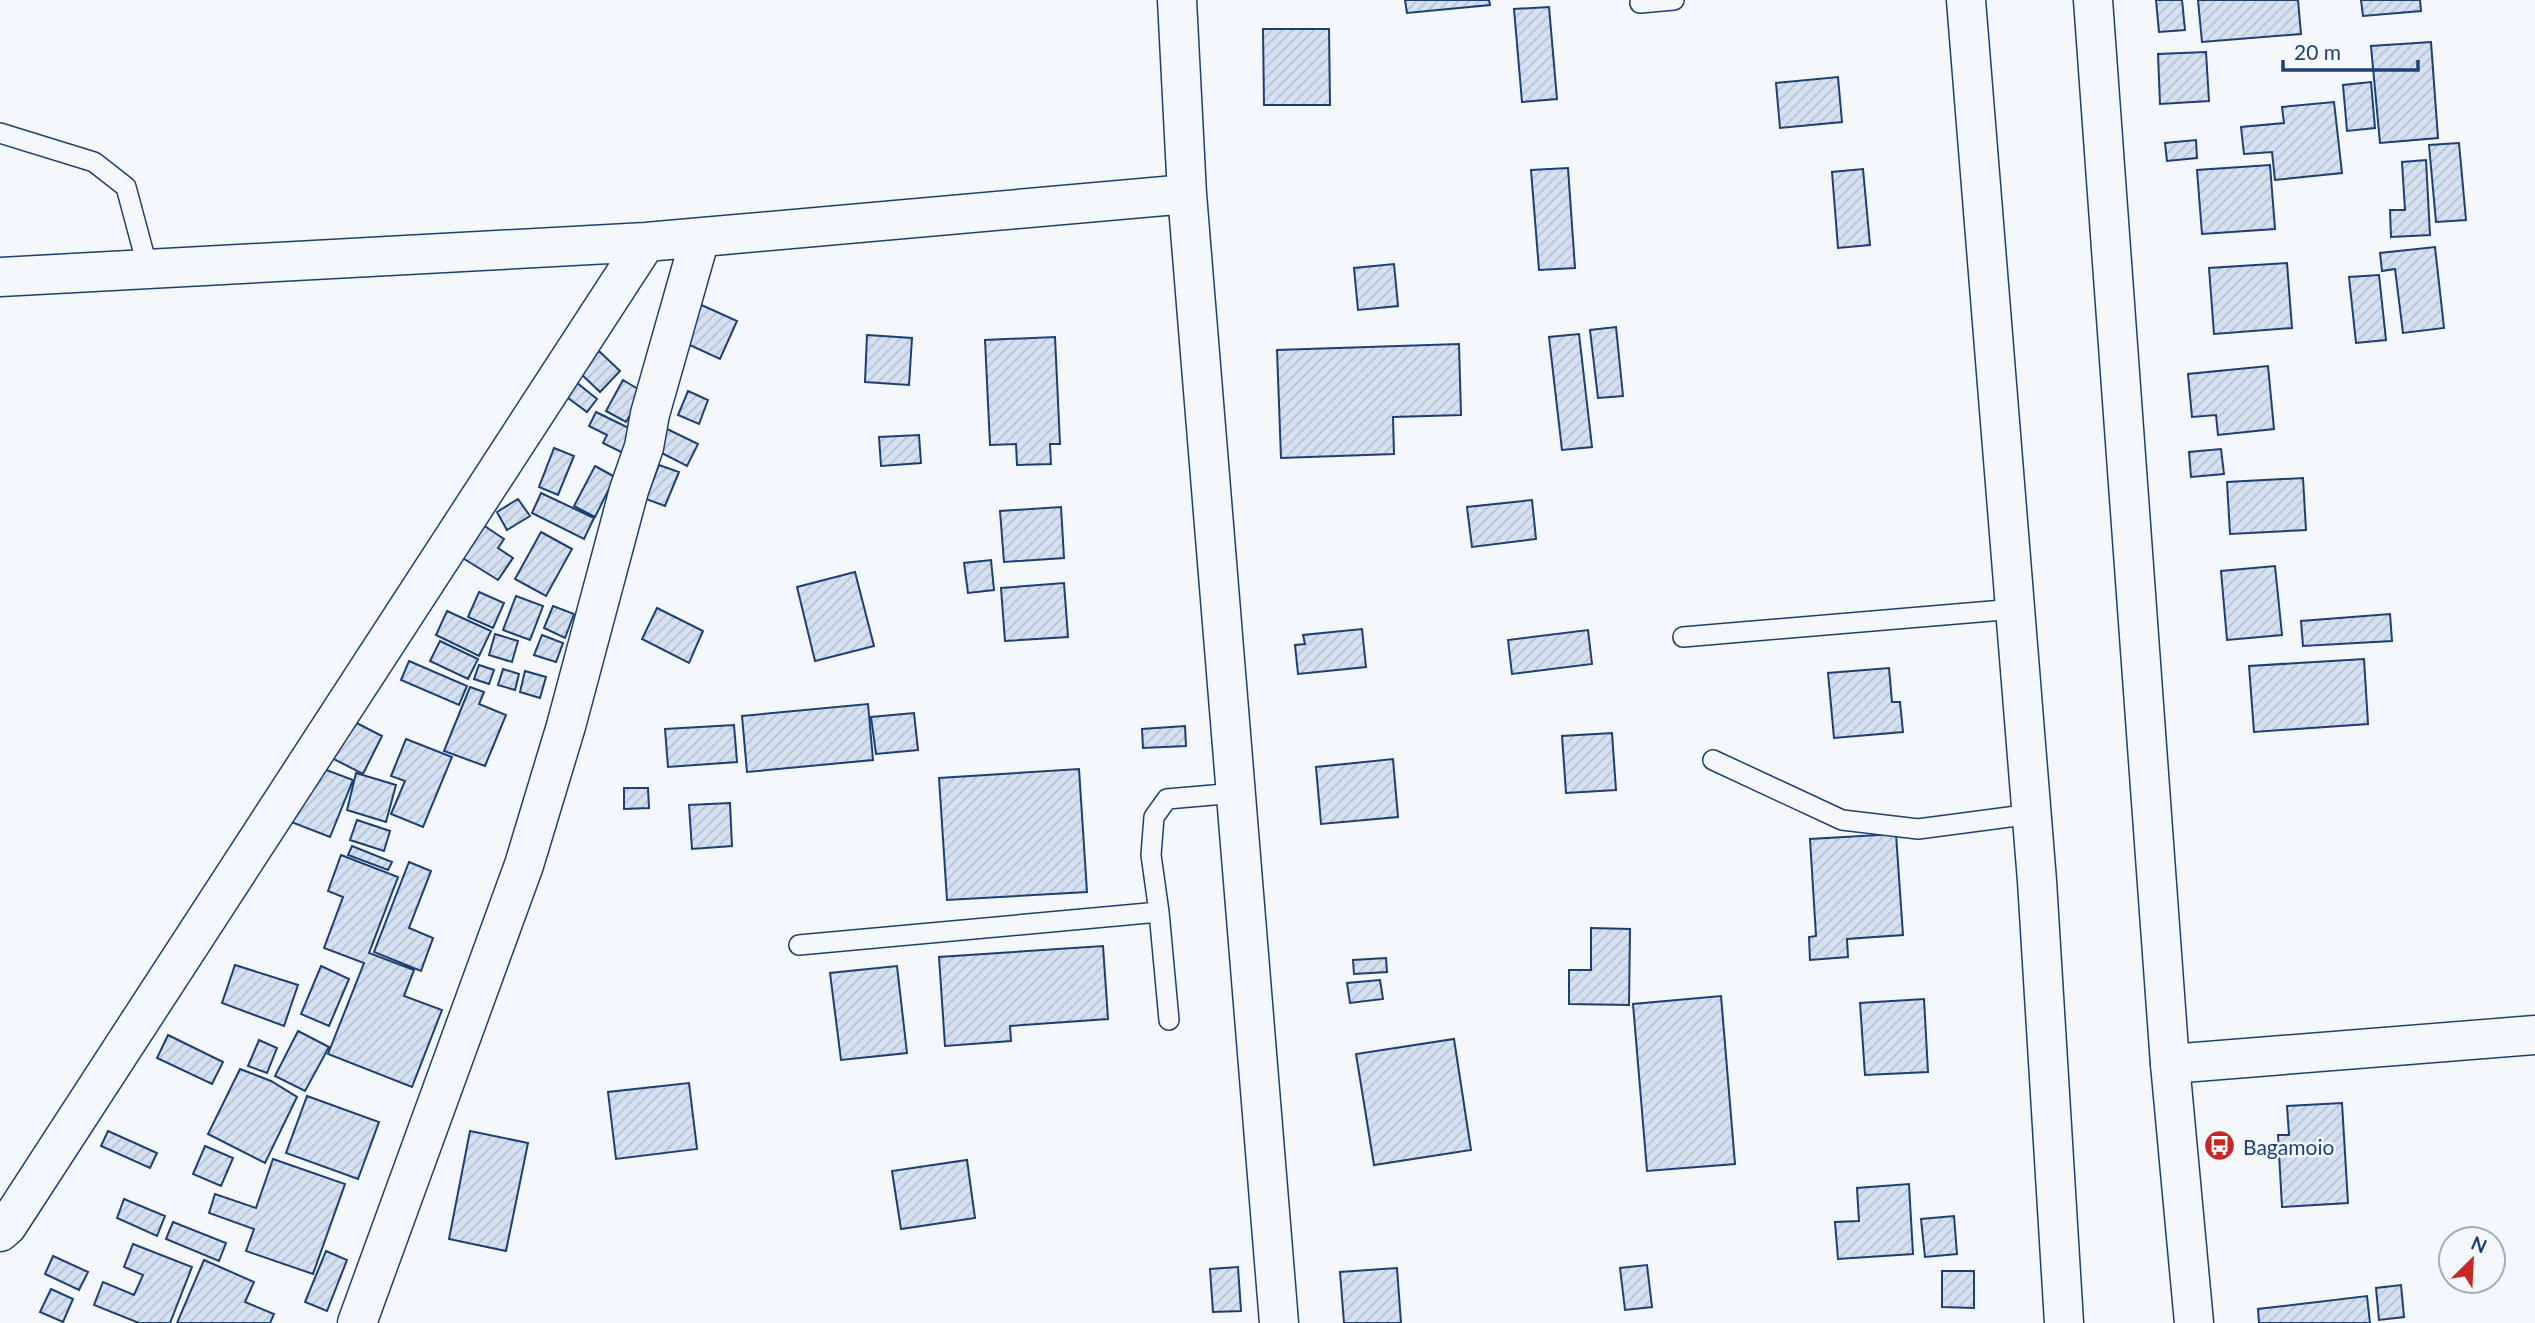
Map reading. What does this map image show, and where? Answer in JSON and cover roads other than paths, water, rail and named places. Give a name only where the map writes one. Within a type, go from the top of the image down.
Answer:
[{"type":"main road","points":[[1177,0],[1187,194],[1279,1323]]},
{"type":"main road","points":[[1966,0],[2032,814],[2064,1323]]},
{"type":"main road","points":[[2093,0],[2170,1064],[2194,1323]]},
{"type":"main road","points":[[0,277],[646,242],[1187,194]]},
{"type":"main road","points":[[357,1323],[524,865],[566,726],[629,490],[644,447],[650,414],[701,238]]},
{"type":"main road","points":[[3,1236],[646,242]]},
{"type":"main road","points":[[2170,1064],[2535,1035]]},
{"type":"lane","points":[[1640,3],[1674,0]]},
{"type":"lane","points":[[0,133],[94,162],[126,187],[148,269]]},
{"type":"lane","points":[[1683,637],[2015,609]]},
{"type":"lane","points":[[1713,760],[1842,820],[1918,829],[2032,814]]},
{"type":"lane","points":[[1169,1020],[1151,855],[1154,817],[1167,799],[1236,793]]},
{"type":"lane","points":[[799,945],[1159,912]]},
{"type":"place","name":"Bagamoio","points":[[2220,1146]]}]
